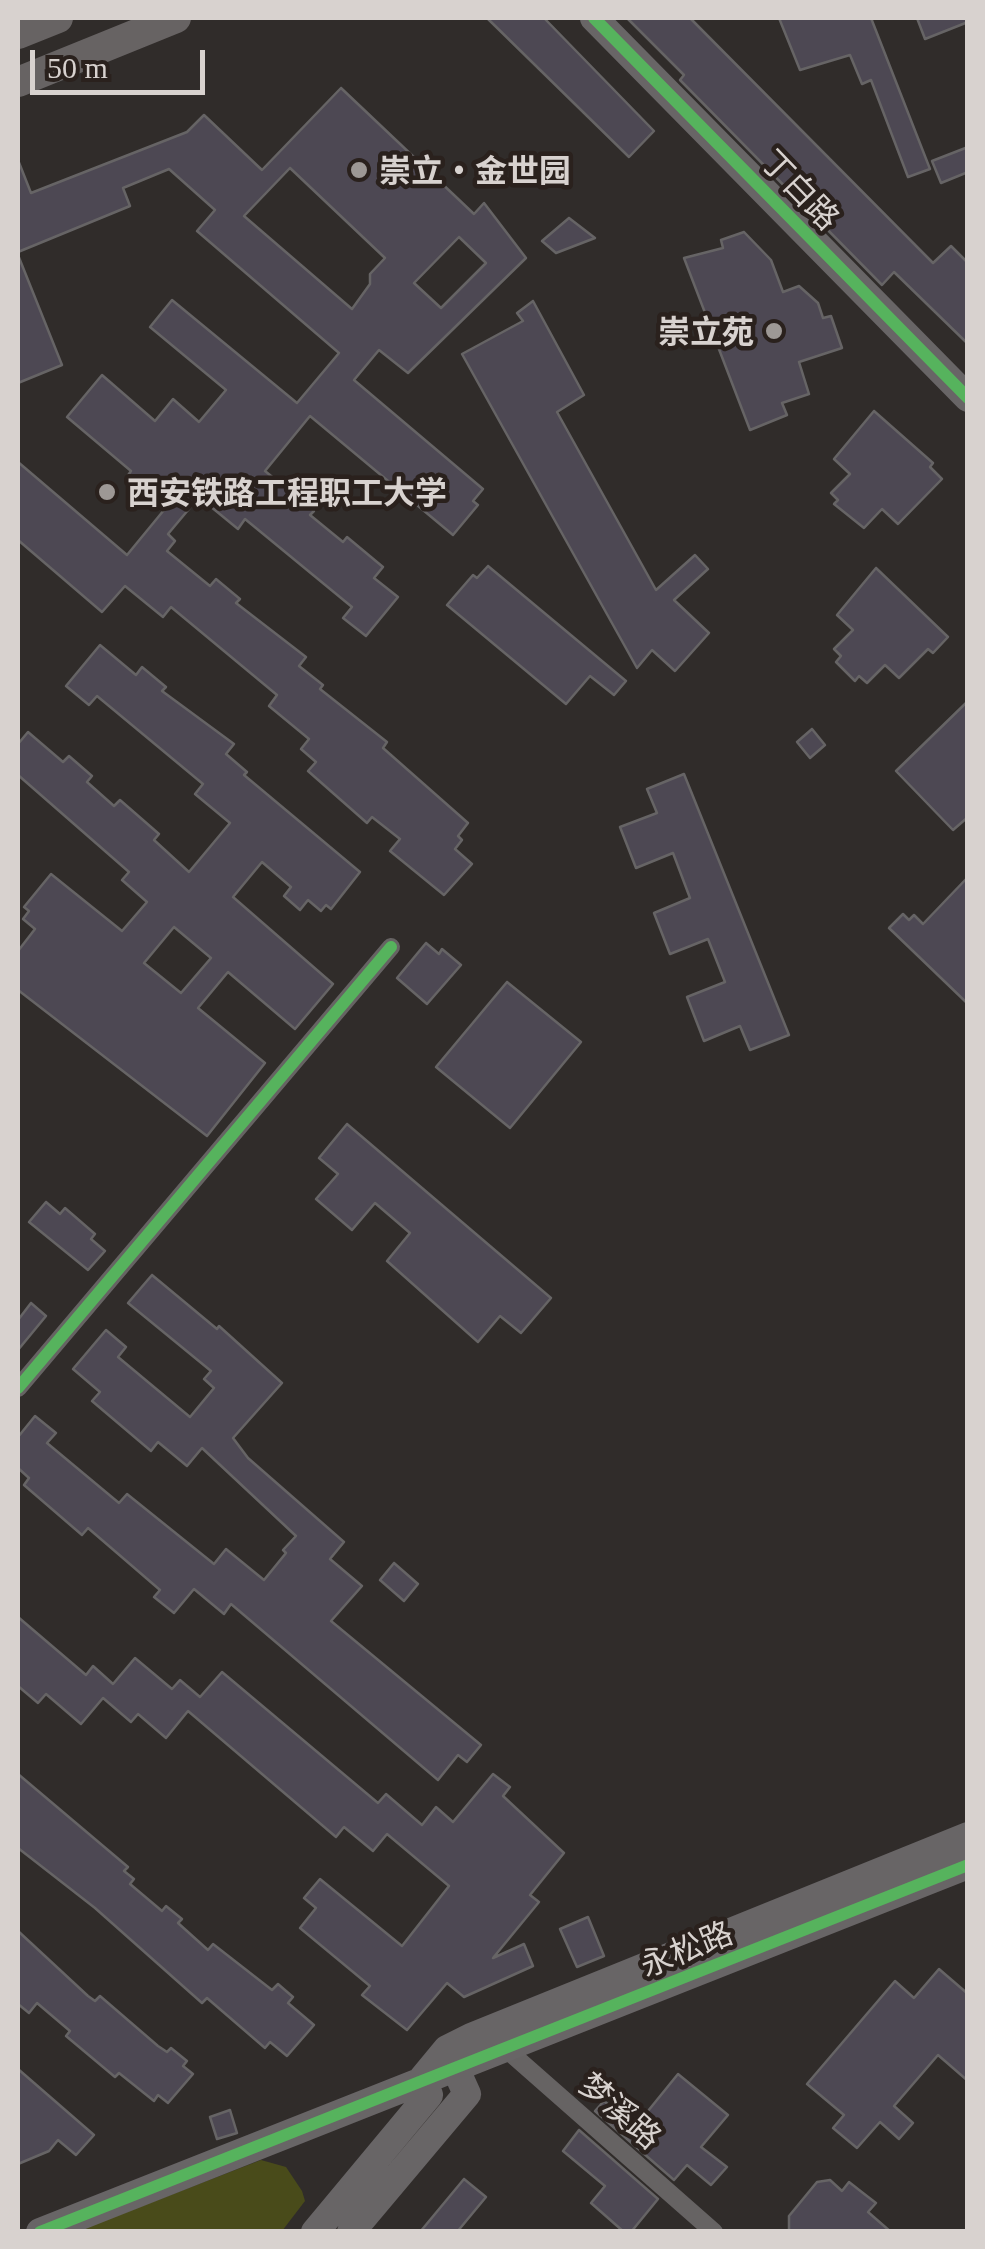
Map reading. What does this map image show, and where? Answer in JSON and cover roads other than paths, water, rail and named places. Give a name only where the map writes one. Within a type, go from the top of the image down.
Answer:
[{"type":"main road","points":[[18,34],[58,18]]},
{"type":"main road","points":[[18,82],[176,18]]},
{"type":"street","name":"丁白路","points":[[594,18],[968,398]]},
{"type":"street","points":[[18,1388],[391,948]]},
{"type":"street","name":"永松路","points":[[40,2232],[423,2078],[451,2059],[968,1836]]},
{"type":"street","name":"永松路","points":[[501,2038],[968,1864]]},
{"type":"street","name":"梦溪路","points":[[501,2038],[714,2232]]},
{"type":"street","points":[[352,2232],[467,2094],[451,2059]]},
{"type":"street","points":[[315,2232],[429,2096],[423,2078]]},
{"type":"place","name":"崇立·金世园","points":[[359,170]]},
{"type":"place","name":"崇立苑","points":[[774,331]]},
{"type":"place","name":"西安铁路工程职工大学","points":[[107,492]]}]
